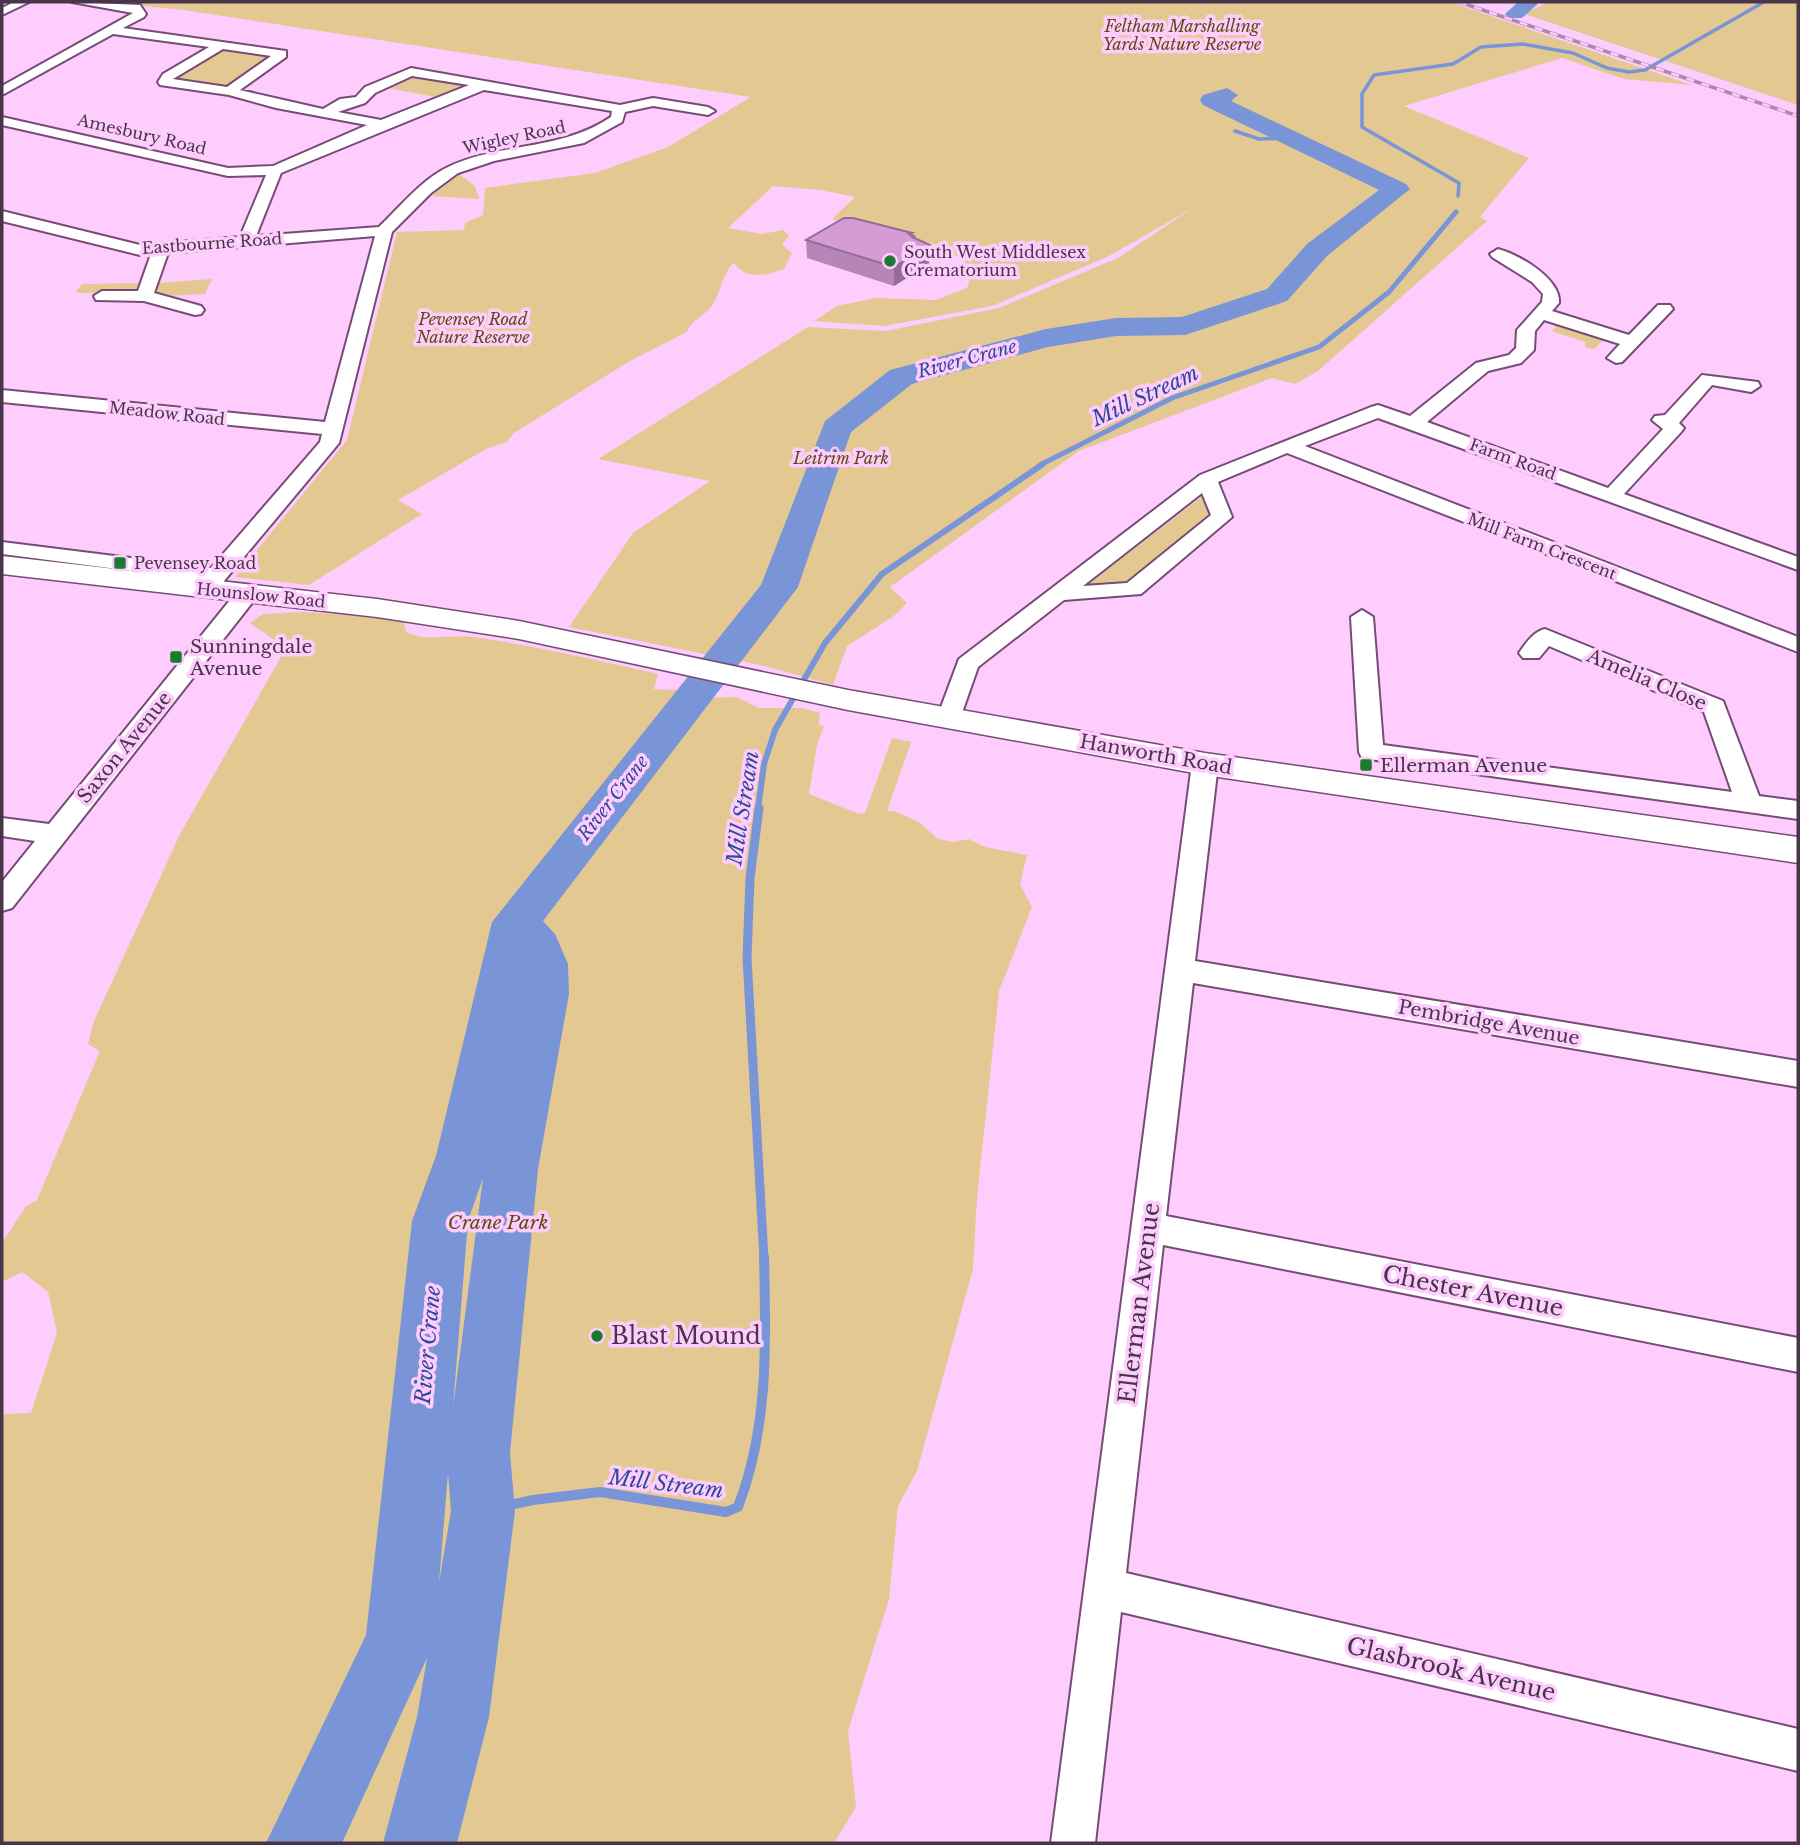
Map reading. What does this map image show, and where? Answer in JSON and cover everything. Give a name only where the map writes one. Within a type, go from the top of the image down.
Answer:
[{"type":"main road","name":"Hounslow Road","points":[[2,565],[211,582],[247,594],[377,608],[519,630]]},
{"type":"main road","name":"Hanworth Road","points":[[519,630],[779,686],[1205,764],[1798,850]]},
{"type":"street","points":[[2,12],[23,2]]},
{"type":"street","points":[[2,91],[140,13],[136,8],[78,2]]},
{"type":"street","points":[[111,30],[288,54],[230,91]]},
{"type":"street","points":[[222,45],[168,77],[165,82],[230,91],[276,104],[382,124]]},
{"type":"street","name":"Wigley Road","points":[[325,113],[345,103],[364,98],[370,90],[411,72],[607,104],[618,109],[653,102],[708,111]]},
{"type":"street","name":"Wigley Road","points":[[275,170],[471,88],[484,86]]},
{"type":"street","name":"Wigley Road","points":[[384,231],[435,181],[451,171],[494,157],[591,137],[617,119],[618,109]]},
{"type":"street","name":"Amesbury Road","points":[[2,121],[228,172],[275,170]]},
{"type":"street","points":[[246,241],[275,170]]},
{"type":"street","name":"Eastbourne Road","points":[[2,216],[140,250],[384,231]]},
{"type":"street","points":[[2,234],[27,222]]},
{"type":"street","points":[[2,548],[211,582],[328,443],[384,231]]},
{"type":"street","points":[[145,296],[161,249]]},
{"type":"street","points":[[1414,423],[1482,367],[1515,359],[1525,350],[1525,330],[1543,314],[1550,303],[1551,293],[1538,278],[1498,254]]},
{"type":"street","points":[[102,296],[145,296],[195,310]]},
{"type":"street","points":[[1616,358],[1664,309]]},
{"type":"street","points":[[1543,314],[1632,342]]},
{"type":"street","points":[[1612,495],[1674,428],[1665,421],[1710,373],[1751,386]]},
{"type":"street","name":"Meadow Road","points":[[2,396],[333,429]]},
{"type":"street","name":"Farm Road","points":[[1287,446],[1378,411],[1798,564]]},
{"type":"street","points":[[949,718],[967,664],[1054,594],[1207,479],[1287,446]]},
{"type":"street","name":"Mill Farm Crescent","points":[[1287,446],[1798,645]]},
{"type":"street","points":[[1054,594],[1133,589],[1222,517],[1207,479]]},
{"type":"street","name":"Saxon Avenue","points":[[2,901],[247,594]]},
{"type":"street","points":[[1362,617],[1371,752],[1798,810]]},
{"type":"street","name":"Amelia Close","points":[[1531,653],[1545,636],[1714,707],[1749,804]]},
{"type":"street","name":"Ellerman Avenue","points":[[1073,1843],[1205,764]]},
{"type":"street","points":[[2,827],[54,834]]},
{"type":"street","name":"Pembridge Avenue","points":[[1180,970],[1798,1074]]},
{"type":"street","name":"Chester Avenue","points":[[1148,1227],[1798,1355]]},
{"type":"street","name":"Glasbrook Avenue","points":[[1104,1588],[1798,1750]]},
{"type":"green space","name":"Leitrim Park","points":[[102,2],[1450,2],[1692,85],[1624,79],[1562,58],[1404,106],[1529,158],[1480,217],[1487,221],[1318,371],[1295,384],[1272,378],[1079,451],[890,587],[907,603],[894,616],[847,646],[833,685],[765,666],[569,627],[633,533],[710,481],[598,459],[808,327],[886,331],[999,308],[1118,258],[1193,208],[1109,256],[992,306],[884,326],[814,321],[837,306],[875,298],[936,300],[967,288],[973,268],[942,246],[832,219],[855,197],[821,190],[773,186],[728,228],[762,234],[783,230],[789,235],[782,245],[792,253],[784,269],[758,275],[739,269],[734,263],[727,272],[714,303],[687,332],[630,361],[514,433],[507,442],[486,449],[398,500],[422,514],[309,585],[235,577],[347,440],[397,232],[464,230],[465,223],[483,215],[485,188],[595,173],[668,147],[751,97],[184,10]]},
{"type":"green space","points":[[1548,2],[1798,2],[1798,105],[1524,14]]},
{"type":"green space","points":[[231,48],[271,56],[227,87],[173,80],[221,50]]},
{"type":"green space","points":[[408,75],[469,84],[435,97],[383,87]]},
{"type":"green space","points":[[459,174],[475,186],[479,199],[432,196],[443,183]]},
{"type":"green space","points":[[212,279],[205,294],[165,296],[152,292],[157,283]]},
{"type":"green space","points":[[143,283],[139,289],[134,290],[75,292],[82,284]]},
{"type":"green space","points":[[1558,325],[1604,340],[1594,349],[1585,347],[1585,342],[1551,331]]},
{"type":"green space","points":[[1204,495],[1212,514],[1128,582],[1087,585]]},
{"type":"green space","name":"Crane Park","points":[[303,612],[404,622],[406,632],[422,637],[466,636],[543,649],[658,674],[654,689],[677,690],[701,698],[737,697],[759,708],[801,708],[820,713],[819,725],[824,726],[817,745],[809,794],[859,814],[865,813],[892,738],[911,742],[887,811],[894,811],[919,822],[938,839],[954,842],[969,839],[985,847],[1027,855],[1020,884],[1032,907],[999,991],[977,1198],[973,1269],[917,1471],[898,1506],[889,1599],[848,1731],[856,1807],[834,1843],[2,1843],[2,1414],[31,1413],[57,1333],[48,1292],[22,1272],[2,1282],[2,1243],[26,1206],[37,1200],[100,1051],[88,1044],[94,1021],[180,834],[286,648],[250,623],[263,614]]},
{"type":"building","points":[[844,218],[912,233],[909,234],[914,236],[912,237],[930,245],[894,267],[806,240]]},
{"type":"waterway","name":"River Crane","points":[[1515,14],[1530,2]]},
{"type":"waterway","name":"Mill Stream","points":[[1458,196],[1459,183],[1362,127],[1362,94],[1374,75],[1453,64],[1481,47],[1523,44],[1573,53],[1607,68],[1629,72],[1645,70],[1764,2]]},
{"type":"waterway","name":"River Crane","points":[[516,922],[779,587],[836,428],[901,377],[1046,338],[1116,327],[1185,326],[1277,295],[1317,250],[1397,189],[1211,100],[1227,95]]},
{"type":"waterway","points":[[1235,131],[1259,139],[1291,138]]},
{"type":"waterway","name":"Mill Stream","points":[[1040,465],[1172,398],[1319,347],[1389,292],[1456,212]]},
{"type":"waterway","name":"Mill Stream","points":[[758,809],[764,764],[775,730],[825,643],[882,574],[1043,464]]},
{"type":"waterway","name":"Mill Stream","points":[[759,808],[750,878],[747,958],[764,1259]]},
{"type":"waterway","name":"River Crane","points":[[303,1843],[400,1640],[440,1221],[463,1156],[516,922]]},
{"type":"waterway","name":"River Crane","points":[[420,1843],[453,1717],[483,1511],[478,1453],[498,1300],[511,1169],[544,994],[544,964],[538,947],[516,922]]},
{"type":"waterway","name":"Mill Stream","points":[[483,1511],[533,1500],[600,1492],[726,1512],[738,1507],[748,1477],[760,1415],[765,1352],[764,1257]]},
{"type":"railway","points":[[1459,2],[1798,116]]},
{"type":"place","name":"South West Middlesex Crematorium","points":[[890,261]]},
{"type":"place","name":"Pevensey Road","points":[[120,563]]},
{"type":"place","name":"Sunningdale Avenue","points":[[176,657]]},
{"type":"place","name":"Ellerman Avenue","points":[[1366,765]]},
{"type":"place","name":"Blast Mound","points":[[597,1336]]},
{"type":"park label","name":"Feltham Marshalling Yards Nature Reserve","points":[[1182,35]]},
{"type":"park label","name":"Pevensey Road Nature Reserve","points":[[473,328]]}]
